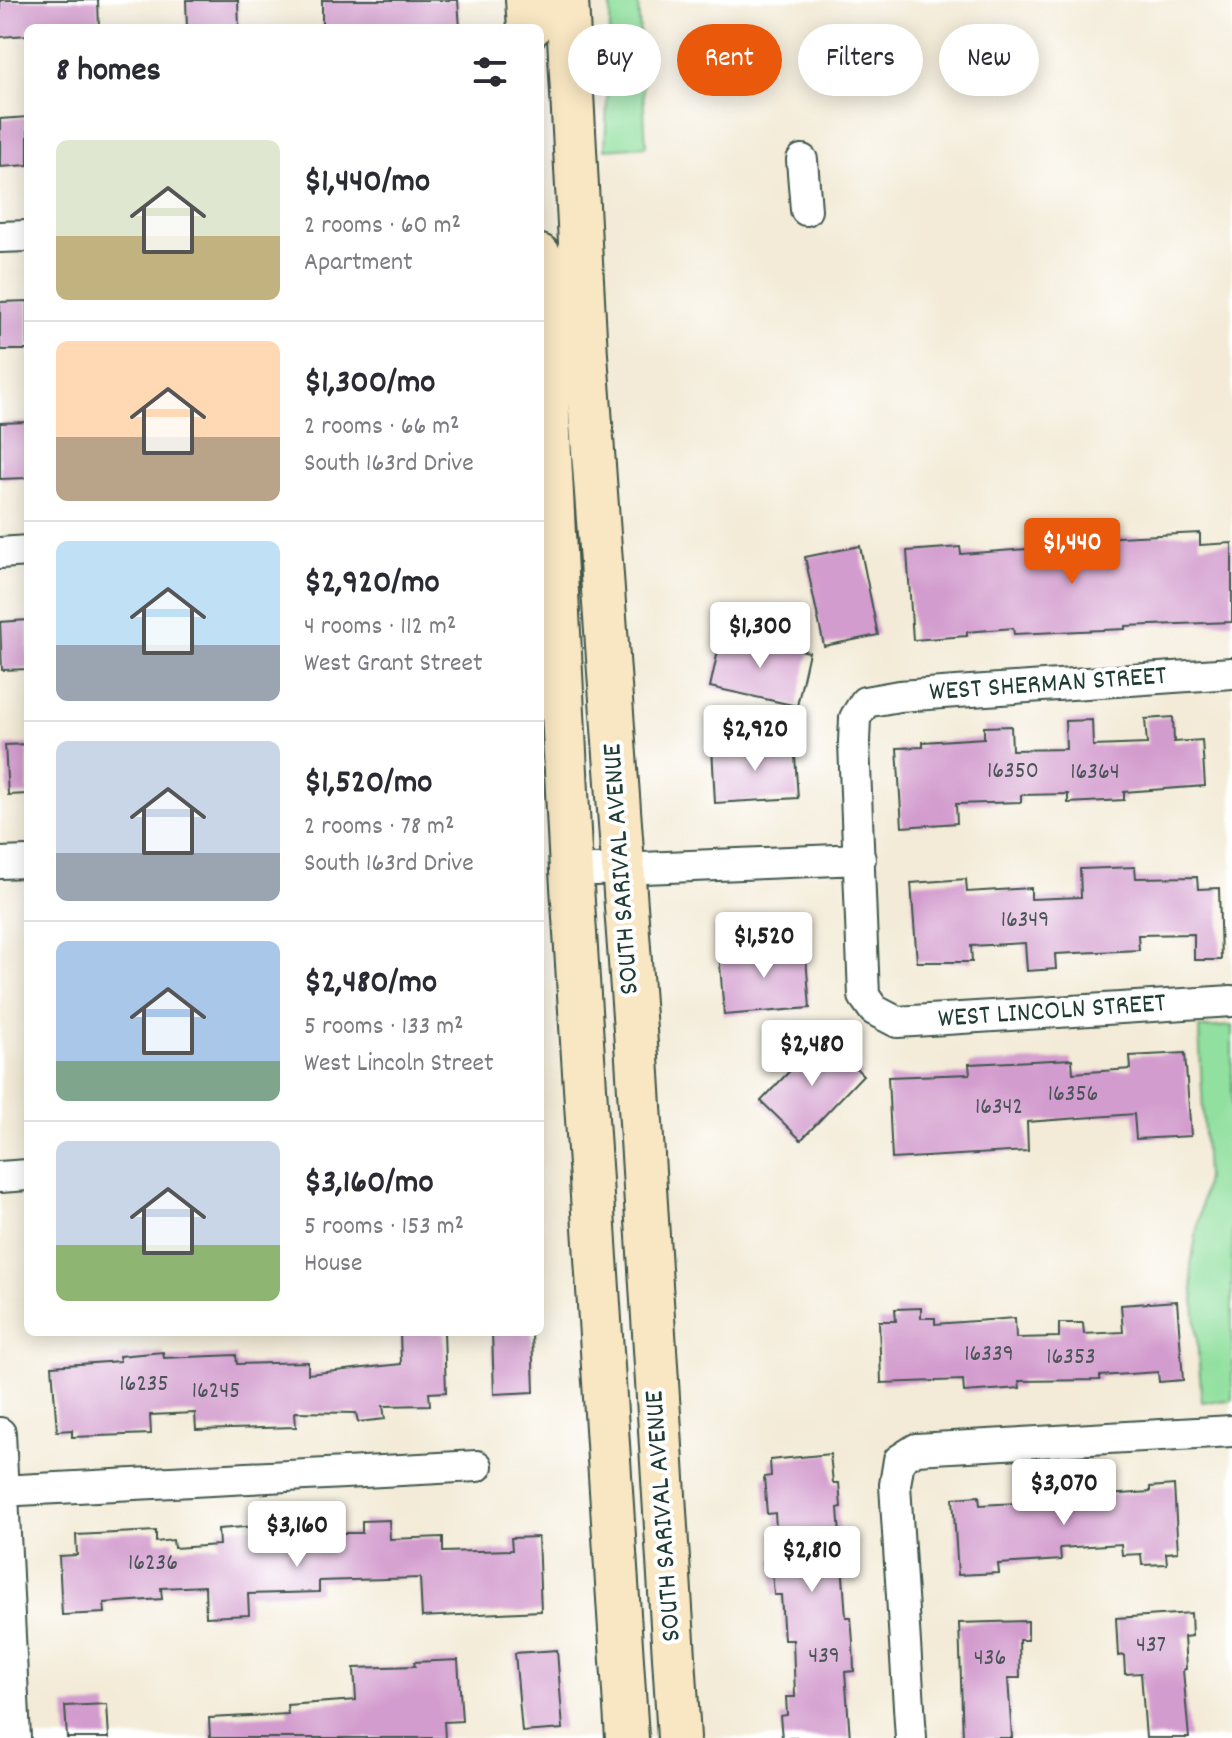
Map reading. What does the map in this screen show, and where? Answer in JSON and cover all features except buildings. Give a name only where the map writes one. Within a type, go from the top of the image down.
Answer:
[{"type":"main road","points":[[527,0],[529,24]]},
{"type":"main road","name":"SOUTH SARIVAL AVENUE","points":[[567,0],[555,53],[586,355],[679,1738]]},
{"type":"main road","name":"SOUTH SARIVAL AVENUE","points":[[544,335],[571,871],[627,1738]]},
{"type":"street","points":[[802,160],[806,210]]},
{"type":"street","points":[[0,237],[24,236]]},
{"type":"street","points":[[0,553],[24,551]]},
{"type":"street","name":"WEST SHERMAN STREET","points":[[860,859],[854,742],[855,718],[865,702],[899,696],[1232,673]]},
{"type":"street","points":[[571,871],[860,859]]},
{"type":"street","name":"WEST LINCOLN STREET","points":[[860,859],[864,996],[874,1010],[897,1022],[1232,1001]]},
{"type":"street","points":[[0,863],[24,862]]},
{"type":"street","points":[[0,1177],[24,1175]]},
{"type":"street","points":[[911,1738],[895,1485],[899,1460],[916,1449],[1232,1431],[1232,1448]]},
{"type":"street","points":[[0,1433],[15,1738]]},
{"type":"street","points":[[2,1491],[477,1466]]},
{"type":"green space","points":[[611,0],[638,0],[639,24],[610,24]]},
{"type":"green space","points":[[607,96],[643,96],[646,146],[605,149]]},
{"type":"green space","points":[[1232,1026],[1232,1400],[1202,1402],[1191,1265],[1206,1178],[1199,1028]]}]
